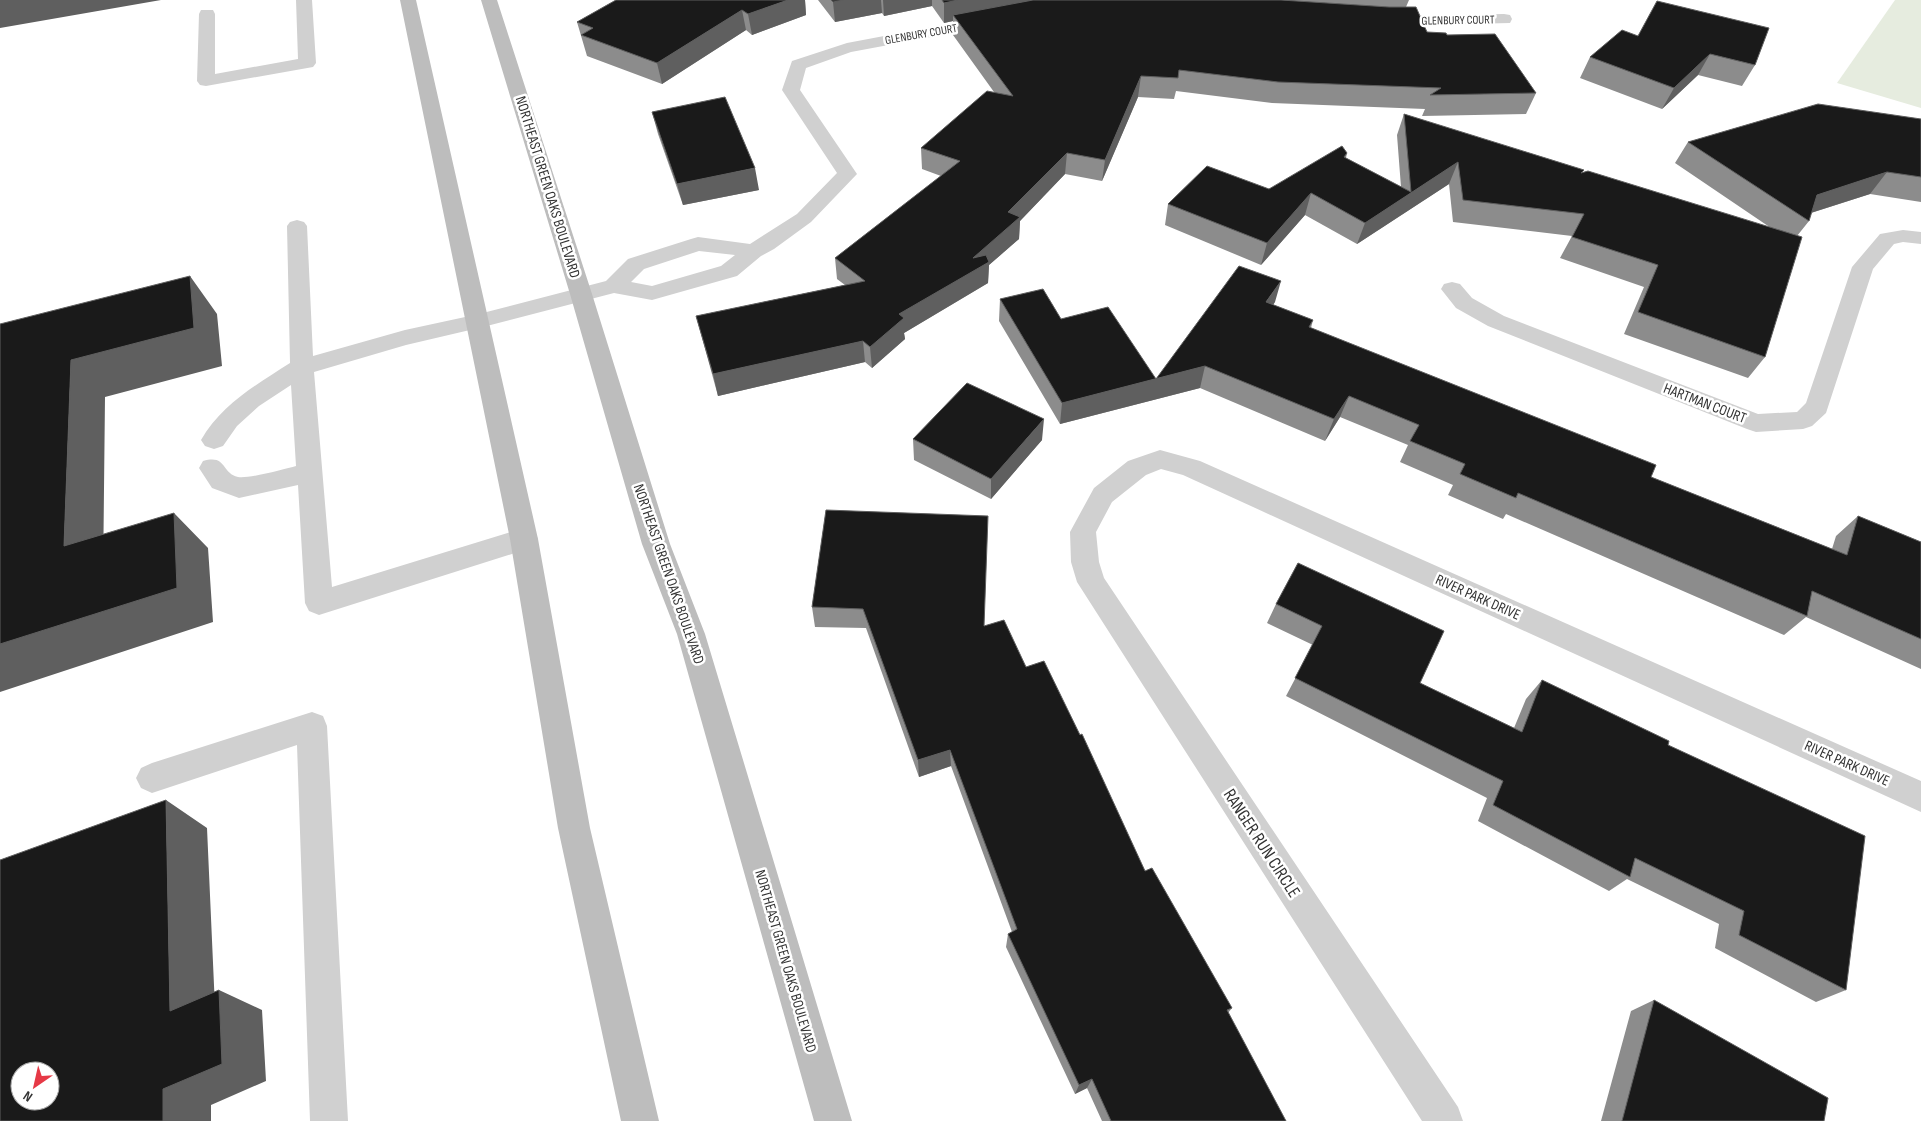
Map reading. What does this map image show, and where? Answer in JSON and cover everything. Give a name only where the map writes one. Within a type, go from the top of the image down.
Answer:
[{"type":"main road","points":[[408,0],[479,321],[524,539],[574,828],[640,1121]]},
{"type":"main road","name":"NORTHEAST GREEN OAKS BOULEVARD","points":[[489,0],[581,294],[656,544],[691,634],[833,1121]]},
{"type":"street","points":[[207,14],[206,81],[307,63],[304,0]]},
{"type":"street","name":"GLENBURY COURT","points":[[214,440],[228,420],[250,400],[302,367],[405,338],[614,286],[652,293],[729,271],[752,251],[767,244],[804,218],[847,174],[791,90],[798,65],[847,48],[1004,19]]},
{"type":"street","name":"GLENBURY COURT","points":[[1364,19],[1504,19]]},
{"type":"street","points":[[297,226],[302,367],[319,603],[524,539]]},
{"type":"street","name":"HARTMAN COURT","points":[[1452,289],[1464,303],[1496,321],[1756,423],[1803,420],[1817,407],[1863,268],[1887,239],[1904,236],[1921,238]]},
{"type":"street","points":[[614,286],[636,264],[698,244],[752,251]]},
{"type":"street","name":"RIVER PARK DRIVE","points":[[1084,562],[1082,532],[1103,495],[1137,468],[1160,459],[1192,468],[1921,797]]},
{"type":"street","points":[[212,468],[221,481],[238,488],[310,473]]},
{"type":"street","name":"RANGER RUN CIRCLE","points":[[1084,562],[1091,582],[1444,1121]]},
{"type":"street","points":[[152,778],[312,726],[329,1121]]},
{"type":"shaded area","points":[[1895,0],[1921,0],[1921,108],[1837,83]]},
{"type":"building","points":[[616,0],[788,0],[748,14],[742,10],[657,63],[581,35],[593,28],[577,22]]},
{"type":"building","points":[[942,0],[958,0],[944,3]]},
{"type":"building","points":[[1033,0],[1281,0],[1416,7],[1427,32],[1446,33],[1447,35],[1495,34],[1536,93],[1430,95],[1441,88],[1278,82],[1179,70],[1178,78],[1141,76],[1105,160],[1067,153],[1008,212],[1020,217],[973,258],[986,255],[989,262],[899,314],[904,318],[870,347],[863,341],[713,374],[696,316],[865,281],[835,258],[960,161],[921,148],[987,91],[1013,96],[953,15]]},
{"type":"building","points":[[1657,1],[1769,28],[1755,65],[1710,54],[1674,88],[1590,57],[1622,30],[1638,36]]},
{"type":"building","points":[[725,97],[755,168],[677,184],[652,112]]},
{"type":"building","points":[[1818,104],[1921,119],[1921,177],[1887,172],[1817,195],[1809,221],[1688,142]]},
{"type":"building","points":[[1404,114],[1584,170],[1581,173],[1588,171],[1802,237],[1765,357],[1638,312],[1658,265],[1572,237],[1584,214],[1463,200],[1458,162],[1365,223],[1311,193],[1267,243],[1168,204],[1207,166],[1269,189],[1342,146],[1347,153],[1344,157],[1411,192]]},
{"type":"building","points":[[1239,266],[1281,281],[1266,302],[1313,320],[1309,327],[1656,465],[1651,477],[1847,555],[1858,516],[1921,542],[1921,639],[1812,591],[1807,616],[1518,493],[1516,498],[1460,474],[1465,464],[1410,441],[1419,425],[1349,396],[1334,419],[1205,366],[1156,379]]},
{"type":"building","points":[[190,276],[194,328],[71,360],[64,546],[174,513],[177,588],[0,644],[0,324]]},
{"type":"building","points":[[1043,289],[1061,319],[1108,307],[1156,379],[1062,403],[1000,299]]},
{"type":"building","points":[[967,383],[1044,419],[991,479],[913,439]]},
{"type":"building","points":[[826,510],[988,516],[984,626],[1004,620],[1026,667],[1044,661],[1080,735],[1082,734],[1145,871],[1152,868],[1232,1008],[1227,1010],[1286,1121],[1111,1121],[1092,1079],[1079,1085],[1008,934],[1017,929],[950,750],[918,760],[863,609],[812,607]]},
{"type":"building","points":[[1298,563],[1444,631],[1420,683],[1522,732],[1542,680],[1669,741],[1668,745],[1865,836],[1846,990],[1739,935],[1744,911],[1635,858],[1630,877],[1493,805],[1503,781],[1295,678],[1322,626],[1276,604]]},
{"type":"building","points":[[166,800],[170,1011],[219,990],[222,1064],[163,1089],[163,1121],[0,1121],[0,860]]},
{"type":"building","points":[[1654,1000],[1828,1098],[1824,1121],[1622,1121]]}]
